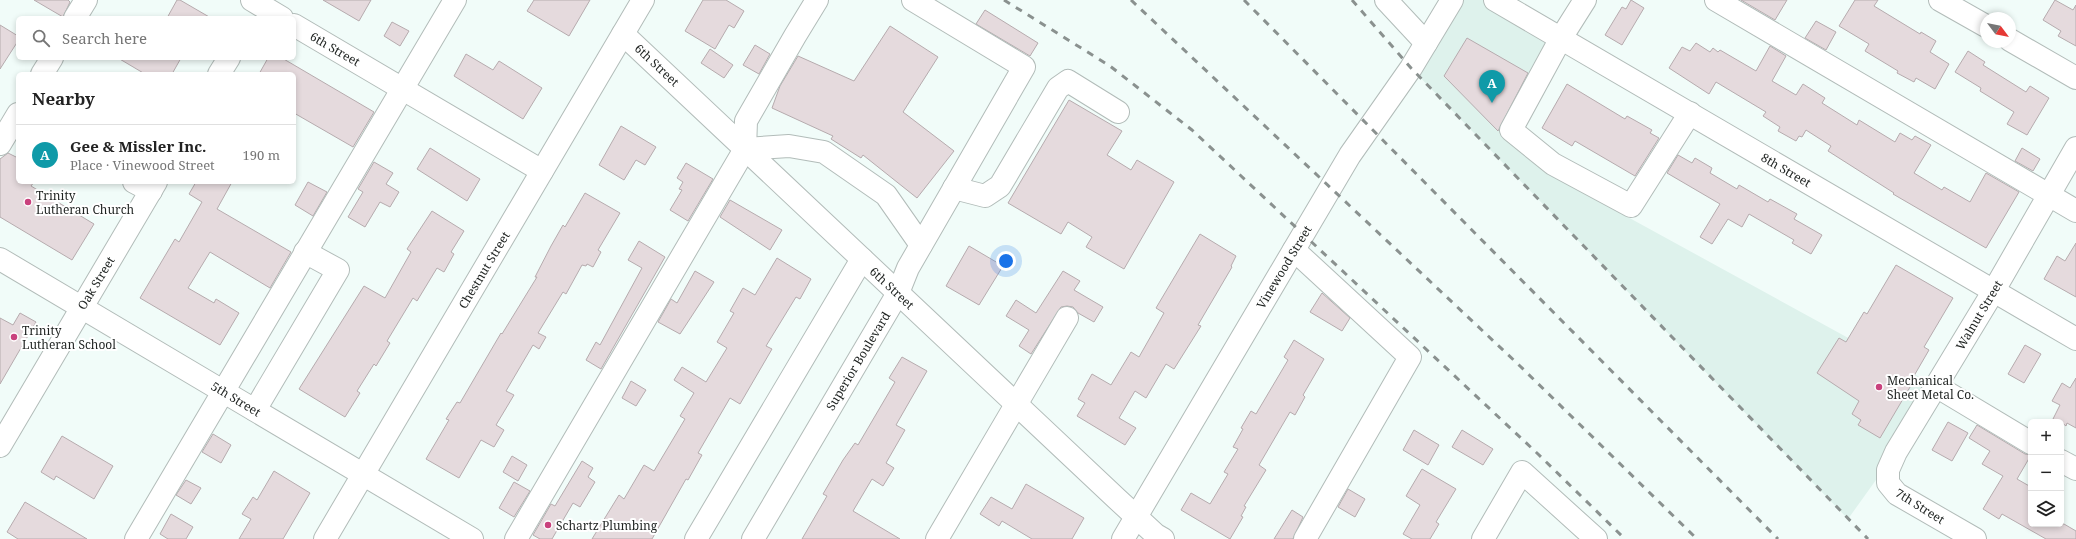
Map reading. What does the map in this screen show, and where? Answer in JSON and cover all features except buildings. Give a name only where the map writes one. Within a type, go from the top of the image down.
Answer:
[{"type":"street","points":[[77,16],[86,0]]},
{"type":"street","points":[[136,539],[455,0]]},
{"type":"street","name":"Chestnut Street","points":[[325,539],[643,0]]},
{"type":"street","points":[[516,539],[745,149],[746,121],[817,0]]},
{"type":"street","name":"Superior Boulevard","points":[[753,539],[898,293],[908,268],[1024,67],[913,0]]},
{"type":"street","points":[[1386,0],[1426,43]]},
{"type":"street","name":"Vinewood Street","points":[[1123,539],[1350,155],[1411,68],[1452,0]]},
{"type":"street","name":"8th Street","points":[[1495,0],[2076,340]]},
{"type":"street","points":[[1585,0],[1561,38],[1511,130],[1553,164],[1631,206],[1690,113]]},
{"type":"street","points":[[1716,0],[2076,211]]},
{"type":"street","points":[[1940,0],[1980,23]]},
{"type":"street","points":[[257,6],[278,16]]},
{"type":"street","name":"6th Street","points":[[296,26],[542,171]]},
{"type":"street","name":"6th Street","points":[[623,34],[1016,404],[1136,516],[1163,539]]},
{"type":"street","points":[[2016,43],[2076,78]]},
{"type":"street","points":[[43,72],[51,60]]},
{"type":"street","points":[[221,72],[228,60]]},
{"type":"street","points":[[954,188],[985,196],[1000,186],[1058,88],[1068,81],[1118,112]]},
{"type":"street","points":[[0,144],[16,117]]},
{"type":"street","points":[[745,149],[789,146],[824,152],[886,195],[921,245]]},
{"type":"street","name":"Walnut Street","points":[[1888,483],[1888,470],[1896,452],[1993,292],[2076,148]]},
{"type":"street","name":"Oak Street","points":[[0,446],[81,308],[147,185]]},
{"type":"street","points":[[1294,250],[1410,356],[1306,539]]},
{"type":"street","points":[[255,410],[338,270],[305,252]]},
{"type":"street","points":[[696,539],[862,259]]},
{"type":"street","name":"5th Street","points":[[0,260],[472,539]]},
{"type":"street","points":[[937,539],[1067,318]]},
{"type":"street","points":[[1936,386],[2028,441]]},
{"type":"street","points":[[2064,463],[2076,470]]},
{"type":"street","points":[[1483,539],[1522,472],[1596,539]]},
{"type":"street","name":"7th Street","points":[[1888,483],[1897,494],[1975,539]]},
{"type":"shaded area","points":[[1452,0],[1495,0],[1561,38],[1503,137],[1573,187],[1936,386],[1896,452],[1848,519],[1411,68]]},
{"type":"railway","points":[[1004,0],[1110,66],[1192,130],[1538,454],[1625,539]]},
{"type":"railway","points":[[1131,0],[1520,366],[1697,539]]},
{"type":"railway","points":[[1244,0],[1778,539]]},
{"type":"railway","points":[[1352,0],[1411,68],[1868,539]]},
{"type":"place","name":"Gee & Missler Inc.","points":[[1492,103]]},
{"type":"place","name":"Trinity Lutheran Church","points":[[28,202]]},
{"type":"place","name":"Trinity Lutheran School","points":[[14,337]]},
{"type":"place","name":"Mechanical Sheet Metal Co.","points":[[1879,387]]},
{"type":"place","name":"Schartz Plumbing","points":[[548,525]]}]
